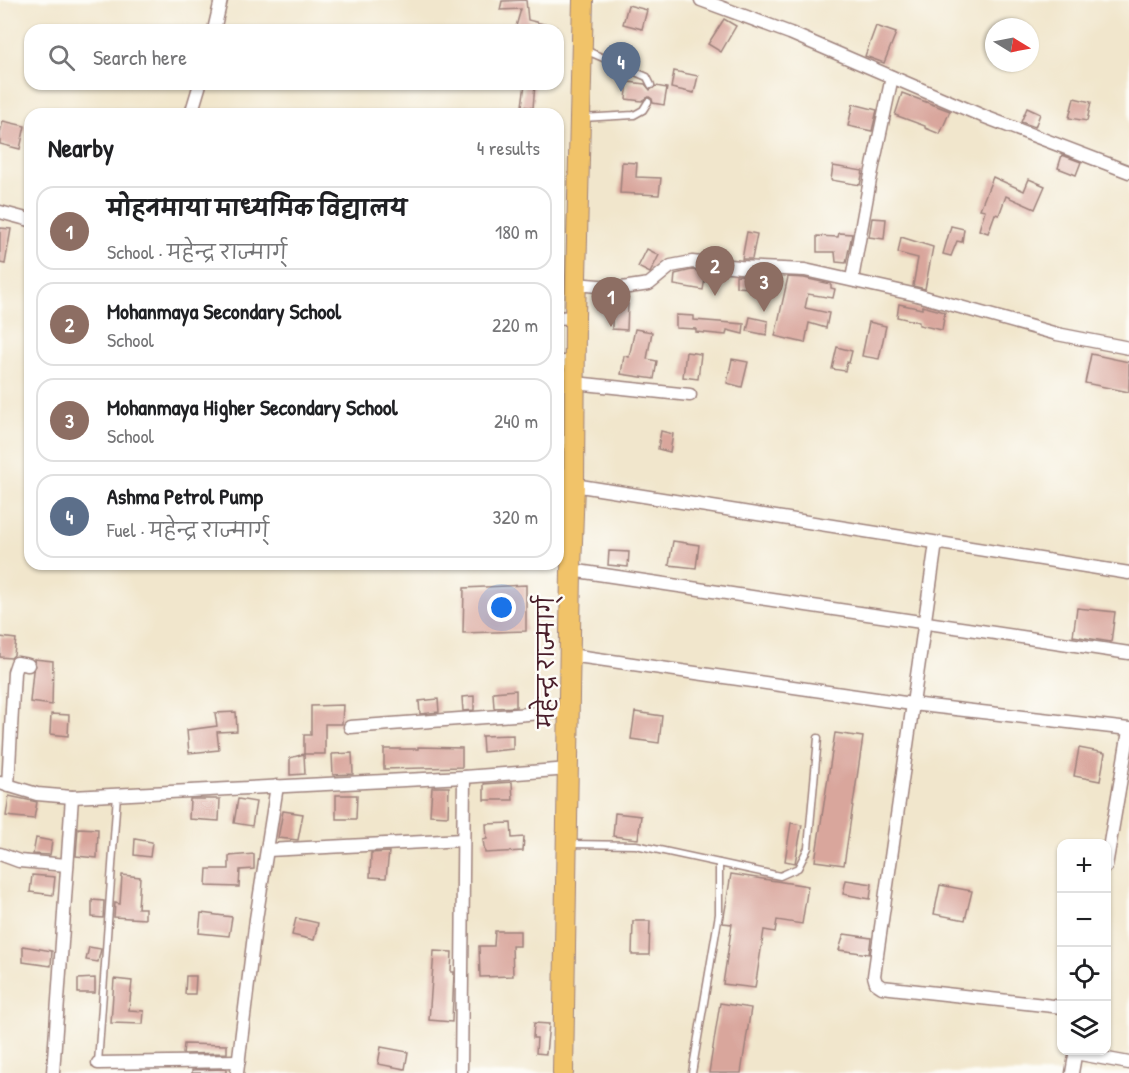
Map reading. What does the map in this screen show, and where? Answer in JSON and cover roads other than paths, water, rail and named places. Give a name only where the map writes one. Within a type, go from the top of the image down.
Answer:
[{"type":"highway","name":"महेन्द्र राज्मार्ग्","points":[[563,1073],[574,485],[566,442],[575,382],[566,362],[566,317],[575,284],[583,0]]},
{"type":"street","points":[[215,24],[220,0]]},
{"type":"street","points":[[701,0],[790,33],[985,117],[1129,172]]},
{"type":"street","points":[[852,279],[892,77]]},
{"type":"street","points":[[193,108],[198,90]]},
{"type":"street","points":[[0,213],[24,218]]},
{"type":"street","points":[[575,284],[622,288],[649,284],[671,266],[692,262],[805,270],[917,295],[1057,334],[1129,348]]},
{"type":"street","points":[[575,382],[690,395]]},
{"type":"street","points":[[574,485],[1129,573]]},
{"type":"street","points":[[936,543],[874,976],[876,983],[882,987],[1057,1006]]},
{"type":"street","points":[[571,570],[1129,653]]},
{"type":"street","points":[[570,655],[912,704],[1129,730],[1111,841]]},
{"type":"street","points":[[28,666],[17,663],[14,672],[4,784],[37,794],[72,797],[117,795],[464,777],[569,769]]},
{"type":"street","points":[[350,727],[570,711]]},
{"type":"street","points":[[461,1073],[464,777]]},
{"type":"street","points":[[98,1063],[238,1067],[256,919],[277,786]]},
{"type":"street","points":[[53,1073],[72,797]]},
{"type":"street","points":[[268,849],[463,840]]},
{"type":"street","points":[[0,854],[19,861],[67,865]]},
{"type":"street","points":[[1072,1073],[1075,1055]]},
{"type":"street","points":[[1090,1055],[1129,1063]]},
{"type":"lane","points":[[582,48],[647,77],[651,85]]},
{"type":"lane","points":[[580,118],[634,115],[643,110],[648,102]]},
{"type":"lane","points":[[566,843],[636,845],[780,876],[798,868],[808,848],[818,738]]},
{"type":"lane","points":[[98,1063],[117,795]]},
{"type":"lane","points":[[692,1073],[718,914],[719,863]]},
{"type":"place","name":"Ashma Petrol Pump","points":[[621,92]]},
{"type":"place","name":"Mohanmaya Secondary School","points":[[715,296]]},
{"type":"place","name":"Mohanmaya Higher Secondary School","points":[[764,312]]},
{"type":"place","name":"मोहनमाया माध्यमिक विद्यालय","points":[[611,327]]}]
